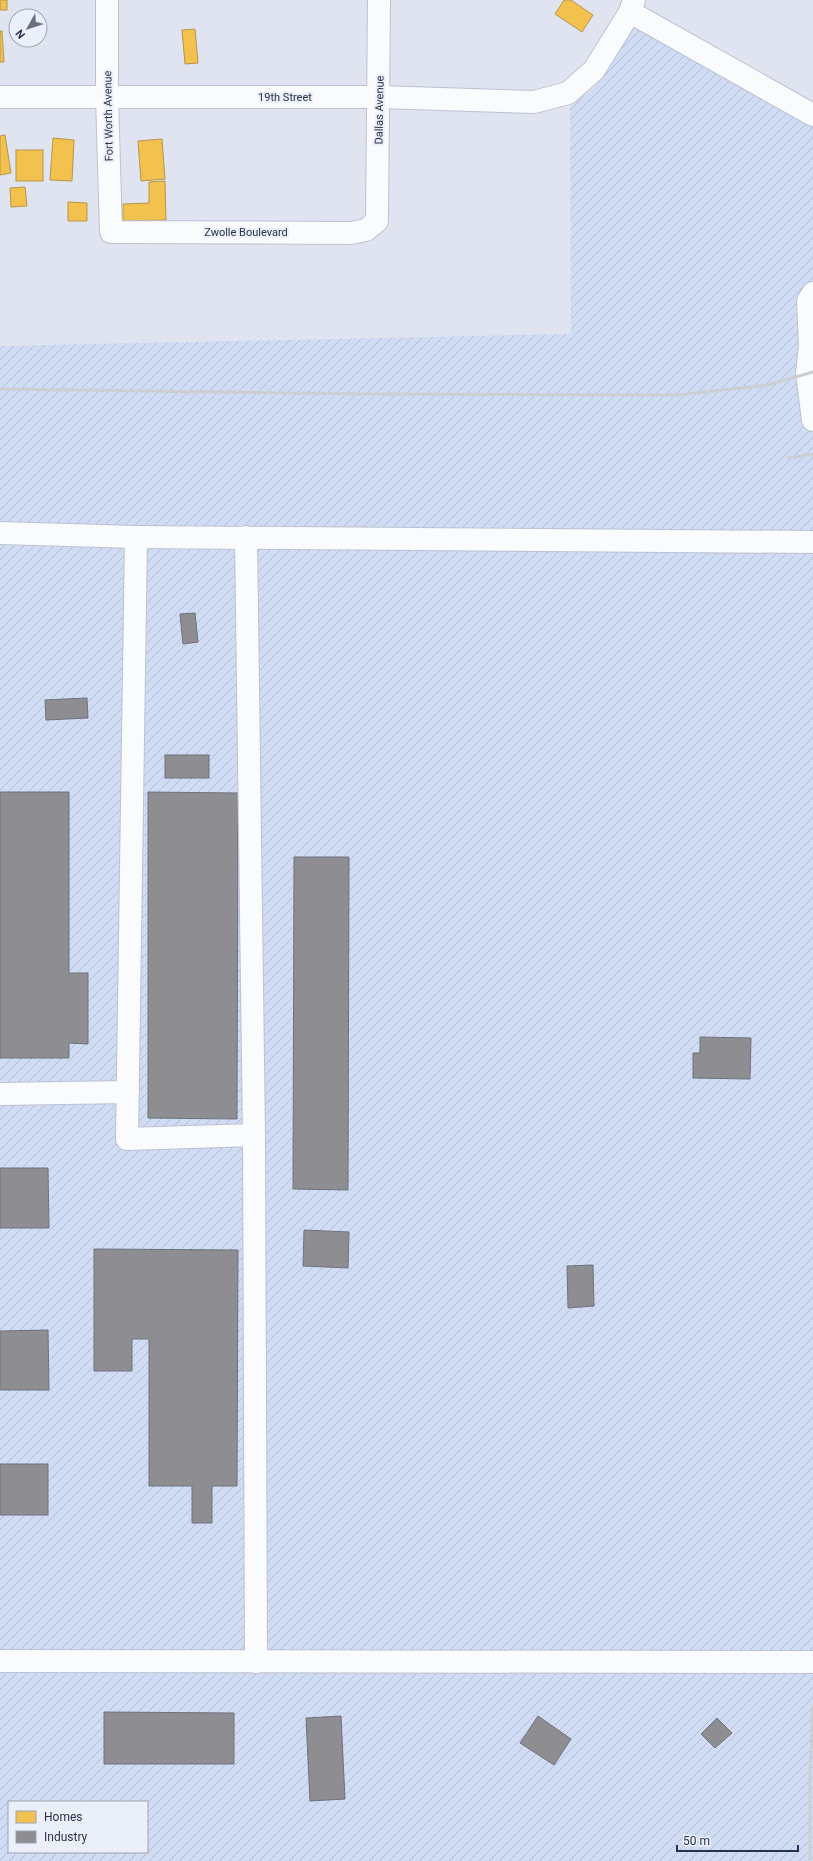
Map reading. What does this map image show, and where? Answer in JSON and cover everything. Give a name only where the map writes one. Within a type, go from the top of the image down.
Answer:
[{"type":"street","name":"Fort Worth Avenue","points":[[107,0],[107,97],[111,232]]},
{"type":"street","name":"Dallas Avenue","points":[[377,221],[379,0]]},
{"type":"street","name":"19th Street","points":[[0,97],[379,98],[534,102],[568,93],[594,70],[632,6]]},
{"type":"street","points":[[632,6],[813,115]]},
{"type":"street","name":"Zwolle Boulevard","points":[[111,232],[351,233],[366,230],[377,221]]},
{"type":"street","points":[[813,293],[808,301],[810,346],[807,374],[813,420]]},
{"type":"street","points":[[0,533],[136,537],[813,542]]},
{"type":"street","points":[[136,537],[127,1139],[254,1135]]},
{"type":"street","points":[[246,537],[254,1135],[256,1662]]},
{"type":"street","points":[[0,1094],[128,1092]]},
{"type":"street","points":[[0,1661],[813,1662]]},
{"type":"shaded area","points":[[636,22],[813,109],[813,1861],[0,1861],[0,346],[571,334],[570,107],[594,88]]},
{"type":"building: Homes","points":[[0,0],[7,0],[7,10],[0,10]]},
{"type":"building: Homes","points":[[564,0],[571,0],[593,15],[582,32],[555,14]]},
{"type":"building: Homes","points":[[195,29],[198,63],[185,64],[182,30]]},
{"type":"building: Homes","points":[[0,31],[2,31],[4,62],[0,62]]},
{"type":"building: Homes","points":[[5,135],[11,173],[0,175],[0,136]]},
{"type":"building: Homes","points":[[53,138],[74,140],[72,181],[50,180]]},
{"type":"building: Homes","points":[[162,139],[165,179],[141,181],[138,141]]},
{"type":"building: Homes","points":[[16,150],[43,150],[43,181],[16,181]]},
{"type":"building: Homes","points":[[165,181],[166,220],[123,221],[123,204],[149,203],[149,182]]},
{"type":"building: Homes","points":[[25,187],[27,206],[11,207],[10,188]]},
{"type":"building: Homes","points":[[68,202],[87,203],[87,221],[68,221]]},
{"type":"building: Industry","points":[[195,613],[198,642],[183,644],[180,614]]},
{"type":"building: Industry","points":[[87,698],[88,718],[46,720],[45,700]]},
{"type":"building: Industry","points":[[165,755],[209,755],[209,778],[165,778]]},
{"type":"building: Industry","points":[[0,792],[69,792],[69,973],[88,973],[88,1044],[69,1043],[69,1058],[0,1058]]},
{"type":"building: Industry","points":[[148,792],[238,793],[237,1119],[148,1118]]},
{"type":"building: Industry","points":[[294,857],[349,857],[348,1190],[293,1189]]},
{"type":"building: Industry","points":[[700,1037],[751,1038],[750,1079],[693,1078],[693,1053],[700,1053]]},
{"type":"building: Industry","points":[[0,1168],[48,1168],[49,1228],[0,1228]]},
{"type":"building: Industry","points":[[304,1230],[349,1232],[348,1268],[303,1266]]},
{"type":"building: Industry","points":[[94,1249],[238,1250],[237,1486],[212,1486],[212,1523],[192,1523],[192,1486],[149,1486],[149,1339],[132,1339],[132,1371],[94,1371]]},
{"type":"building: Industry","points":[[593,1265],[594,1306],[568,1308],[567,1266]]},
{"type":"building: Industry","points":[[48,1330],[49,1390],[0,1390],[0,1331]]},
{"type":"building: Industry","points":[[0,1464],[48,1464],[48,1515],[0,1515]]},
{"type":"building: Industry","points":[[104,1712],[234,1713],[234,1764],[104,1764]]},
{"type":"building: Industry","points":[[341,1716],[345,1799],[310,1801],[306,1718]]},
{"type":"building: Industry","points":[[538,1716],[571,1739],[554,1765],[520,1743]]},
{"type":"building: Industry","points":[[717,1718],[732,1733],[715,1748],[701,1734]]},
{"type":"railway","points":[[0,389],[363,394],[677,395],[768,385],[813,372]]},
{"type":"railway","points":[[789,458],[813,454]]},
{"type":"railway","points":[[810,1861],[810,1771],[813,1706]]}]
